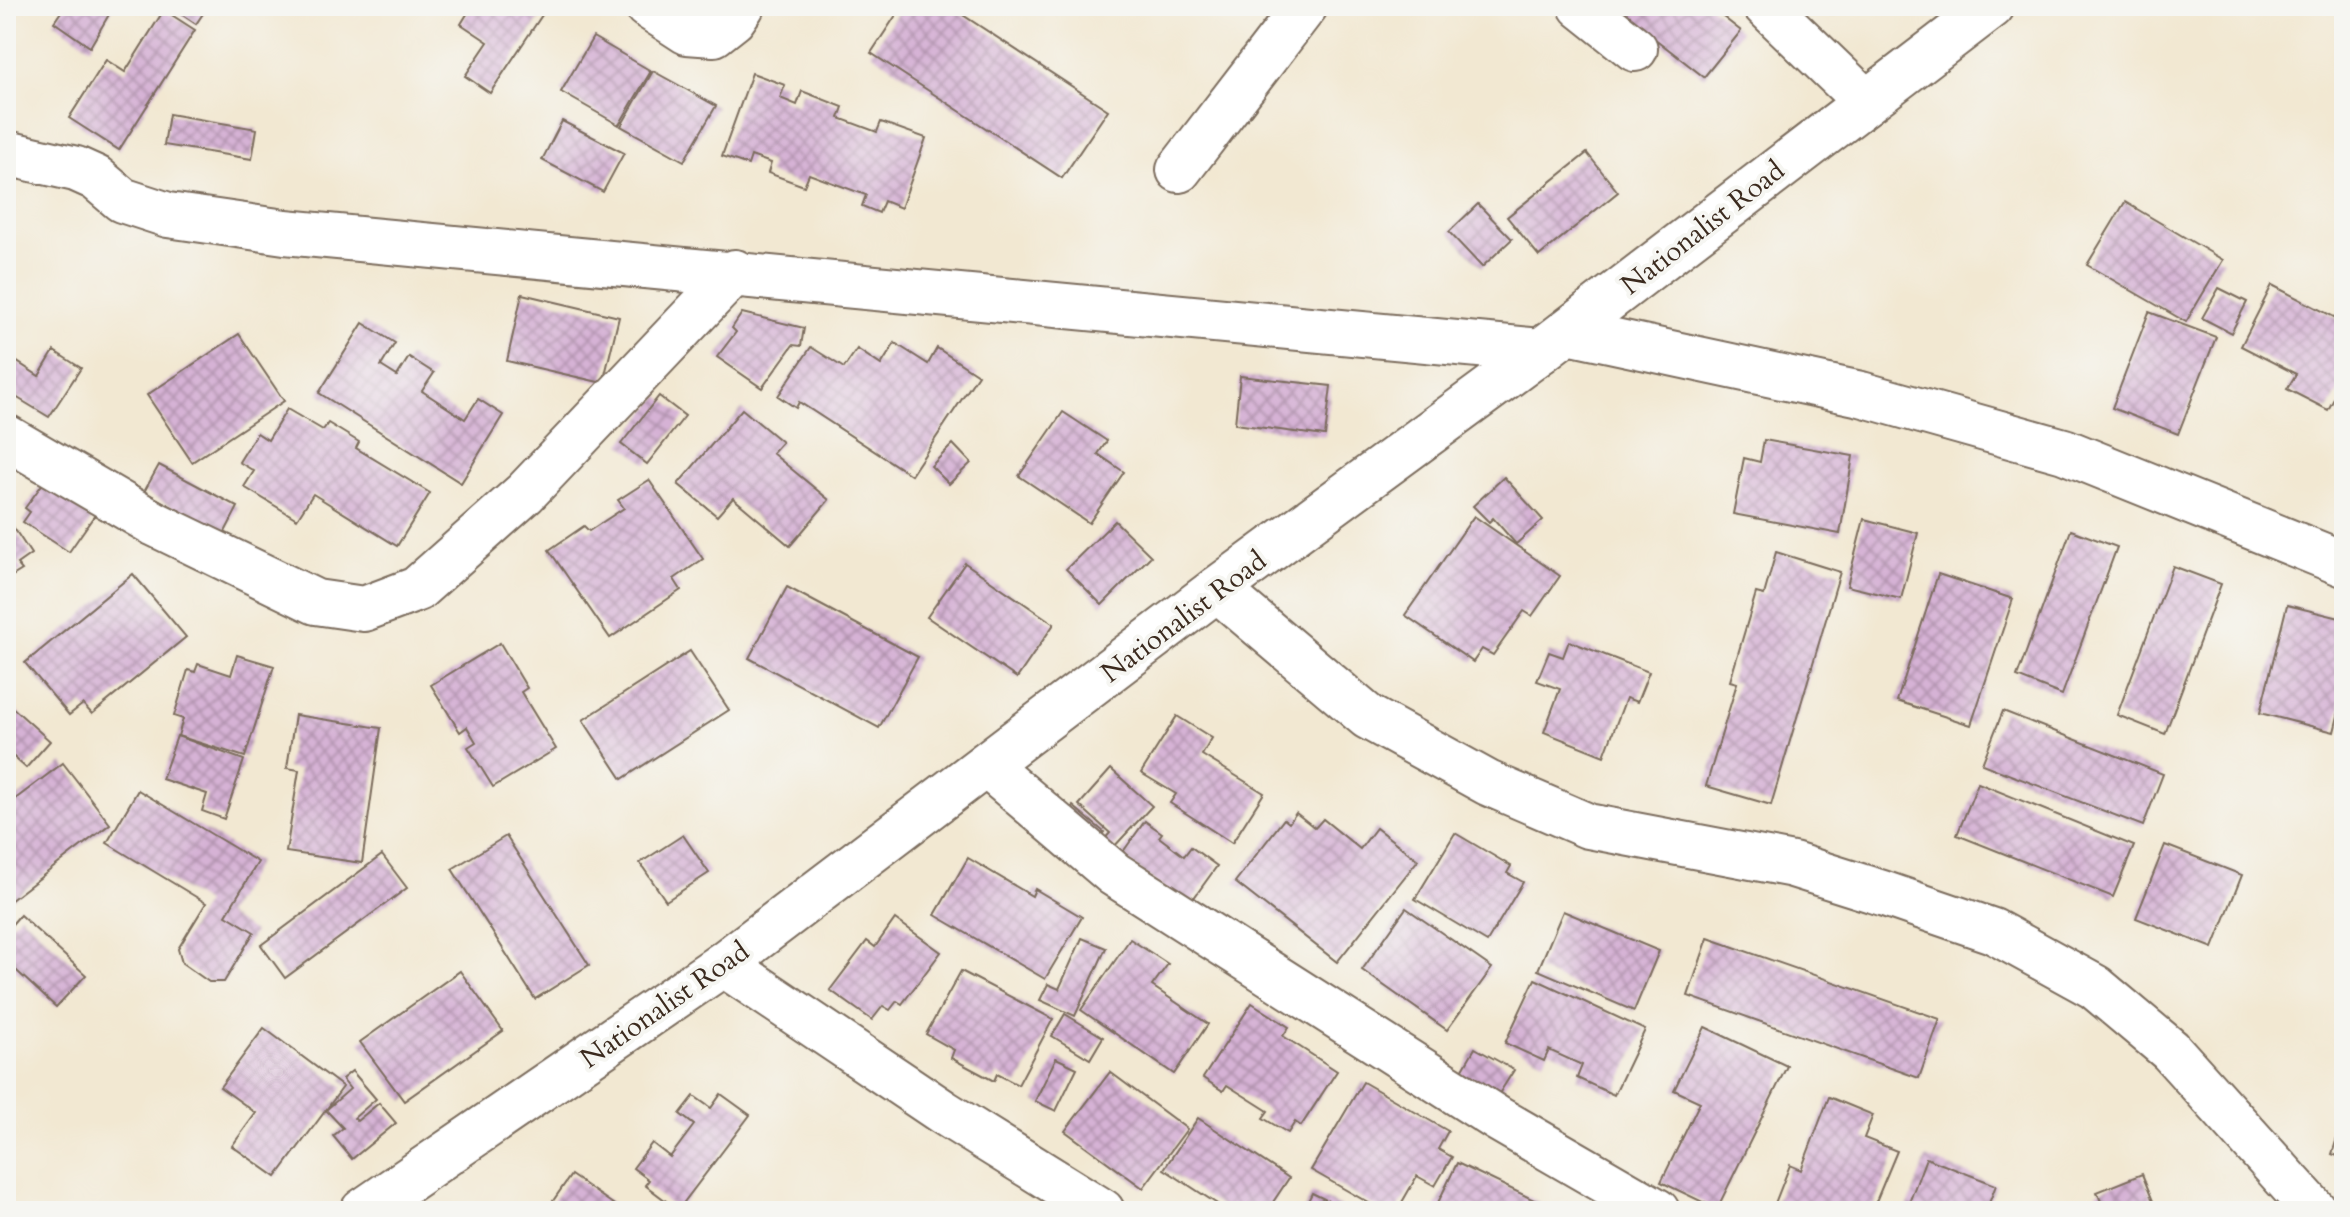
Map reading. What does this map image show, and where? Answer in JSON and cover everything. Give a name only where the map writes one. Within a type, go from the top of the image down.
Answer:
[{"type":"street","points":[[647,6],[687,32],[714,34],[733,19],[742,6]]},
{"type":"street","points":[[1179,170],[1305,6]]},
{"type":"street","points":[[1581,6],[1635,49]]},
{"type":"street","points":[[1766,6],[1866,102]]},
{"type":"street","name":"Nationalist Road","points":[[363,1211],[723,964],[1217,589],[1555,341],[1992,6]]},
{"type":"street","points":[[6,153],[76,169],[96,178],[122,200],[168,215],[285,232],[1555,341],[1861,394],[2064,451],[2344,564]]},
{"type":"street","points":[[6,437],[155,524],[316,602],[364,609],[417,589],[525,493],[735,272]]},
{"type":"street","points":[[1217,589],[1368,717],[1488,783],[1588,826],[1793,865],[1896,898],[1993,931],[2095,987],[2170,1050],[2315,1211]]},
{"type":"street","points":[[986,765],[1114,874],[1498,1119],[1657,1211]]},
{"type":"street","points":[[723,964],[943,1112],[1102,1211]]},
{"type":"building","points":[[65,6],[114,6],[90,47],[54,22]]},
{"type":"building","points":[[169,6],[208,6],[196,24]]},
{"type":"building","points":[[472,6],[535,6],[544,12],[490,93],[465,76],[488,42],[461,24]]},
{"type":"building","points":[[902,6],[949,6],[1108,110],[1062,178],[871,53]]},
{"type":"building","points":[[1613,6],[1709,6],[1741,31],[1704,77]]},
{"type":"building","points":[[164,10],[195,30],[119,150],[69,118],[106,60],[125,72]]},
{"type":"building","points":[[593,37],[651,71],[619,125],[561,92]]},
{"type":"building","points":[[653,71],[716,106],[684,161],[621,126]]},
{"type":"building","points":[[752,73],[785,85],[780,98],[797,105],[802,91],[843,107],[839,118],[877,132],[881,122],[926,138],[901,208],[884,201],[879,213],[862,206],[866,195],[809,174],[804,186],[768,173],[771,163],[751,156],[748,165],[722,156]]},
{"type":"building","points":[[169,114],[257,129],[252,159],[164,145]]},
{"type":"building","points":[[562,121],[624,153],[603,192],[542,160]]},
{"type":"building","points":[[1587,153],[1618,192],[1539,256],[1507,217]]},
{"type":"building","points":[[2125,202],[2223,260],[2186,322],[2087,265]]},
{"type":"building","points":[[1478,204],[1512,239],[1482,267],[1449,232]]},
{"type":"building","points":[[2272,285],[2344,322],[2344,380],[2328,410],[2287,389],[2296,374],[2241,346]]},
{"type":"building","points":[[2219,288],[2247,302],[2231,333],[2202,318]]},
{"type":"building","points":[[522,294],[619,317],[603,383],[507,361]]},
{"type":"building","points":[[2149,312],[2216,337],[2178,434],[2112,408]]},
{"type":"building","points":[[742,313],[804,328],[801,346],[793,345],[762,388],[717,357],[736,332],[732,328]]},
{"type":"building","points":[[363,323],[395,343],[381,366],[397,376],[409,357],[434,373],[422,391],[465,419],[478,399],[503,415],[461,483],[319,393]]},
{"type":"building","points":[[239,334],[284,401],[192,462],[147,395]]},
{"type":"building","points":[[895,343],[928,364],[937,348],[978,375],[911,475],[799,402],[796,408],[778,396],[811,347],[844,368],[857,349],[881,365]]},
{"type":"building","points":[[54,351],[81,368],[49,417],[6,391],[6,366],[11,358],[39,376]]},
{"type":"building","points":[[1240,376],[1331,386],[1325,436],[1235,424]]},
{"type":"building","points":[[659,396],[685,416],[647,464],[621,444]]},
{"type":"building","points":[[287,409],[323,430],[328,423],[359,442],[356,448],[430,493],[397,546],[313,494],[297,519],[244,487],[254,471],[239,462],[257,433],[268,440]]},
{"type":"building","points":[[742,409],[782,442],[772,453],[829,500],[790,546],[733,498],[717,516],[678,484]]},
{"type":"building","points":[[1063,412],[1107,441],[1098,454],[1124,472],[1089,523],[1019,476]]},
{"type":"building","points":[[1764,440],[1853,456],[1840,534],[1733,514],[1744,458],[1760,462]]},
{"type":"building","points":[[953,444],[971,463],[949,484],[931,466]]},
{"type":"building","points":[[159,465],[238,507],[224,534],[144,492]]},
{"type":"building","points":[[1504,477],[1543,520],[1516,544],[1493,518],[1489,522],[1473,506]]},
{"type":"building","points":[[46,479],[96,513],[69,552],[23,522],[30,512],[25,508]]},
{"type":"building","points":[[649,480],[703,559],[674,579],[681,590],[610,638],[549,550],[584,526],[589,531],[624,508],[618,500]]},
{"type":"building","points":[[6,516],[31,554],[17,564],[22,570],[6,580]]},
{"type":"building","points":[[1474,516],[1560,576],[1532,616],[1524,611],[1493,655],[1482,649],[1473,662],[1405,615]]},
{"type":"building","points":[[1864,519],[1918,533],[1901,599],[1847,586]]},
{"type":"building","points":[[1115,521],[1151,556],[1102,605],[1066,569]]},
{"type":"building","points":[[2071,530],[2117,547],[2062,695],[2017,677]]},
{"type":"building","points":[[1776,552],[1840,572],[1771,805],[1706,786],[1737,683],[1730,681],[1756,593],[1764,595]]},
{"type":"building","points":[[965,563],[1054,624],[1017,678],[927,617]]},
{"type":"building","points":[[2173,566],[2221,584],[2165,734],[2117,715]]},
{"type":"building","points":[[133,574],[186,637],[92,714],[83,704],[69,715],[25,663]]},
{"type":"building","points":[[1938,574],[2013,599],[1971,725],[1897,701]]},
{"type":"building","points":[[787,587],[918,657],[879,728],[749,658]]},
{"type":"building","points":[[2287,605],[2344,619],[2344,692],[2334,732],[2260,713]]},
{"type":"building","points":[[1569,641],[1649,672],[1637,702],[1626,698],[1604,756],[1544,732],[1560,689],[1537,681],[1549,652],[1563,657]]},
{"type":"building","points":[[500,643],[527,688],[521,692],[556,749],[493,787],[468,747],[476,742],[467,727],[460,732],[431,685]]},
{"type":"building","points":[[690,651],[729,710],[622,779],[583,720]]},
{"type":"building","points":[[237,655],[274,666],[245,757],[178,736],[183,719],[174,716],[188,670],[195,672],[198,664],[231,675]]},
{"type":"building","points":[[12,707],[50,741],[26,768],[6,750],[6,713]]},
{"type":"building","points":[[2003,711],[2163,774],[2143,826],[1982,764]]},
{"type":"building","points":[[295,715],[381,728],[362,863],[286,852],[299,770],[287,768]]},
{"type":"building","points":[[1177,716],[1212,738],[1202,755],[1264,793],[1232,843],[1170,803],[1176,794],[1141,773]]},
{"type":"building","points":[[177,736],[244,760],[224,819],[202,811],[207,794],[162,779]]},
{"type":"building","points":[[63,763],[110,824],[6,904],[6,806]]},
{"type":"building","points":[[1111,769],[1152,806],[1111,850],[1102,842],[1110,833],[1079,805]]},
{"type":"building","points":[[1978,783],[2134,846],[2113,897],[1957,835]]},
{"type":"building","points":[[138,790],[258,862],[226,915],[254,932],[224,982],[209,982],[182,963],[178,949],[206,903],[107,843]]},
{"type":"building","points":[[1073,806],[1104,832],[1094,843],[1063,817]]},
{"type":"building","points":[[1296,813],[1315,828],[1323,819],[1360,849],[1376,828],[1418,860],[1337,962],[1235,882],[1284,819],[1289,823]]},
{"type":"building","points":[[1145,821],[1162,833],[1159,837],[1184,856],[1191,847],[1217,866],[1188,906],[1120,856]]},
{"type":"building","points":[[1455,833],[1511,866],[1507,873],[1523,882],[1487,942],[1415,899]]},
{"type":"building","points":[[683,835],[709,873],[666,901],[640,863]]},
{"type":"building","points":[[506,836],[589,965],[535,999],[452,869]]},
{"type":"building","points":[[2165,845],[2242,875],[2213,948],[2136,918]]},
{"type":"building","points":[[382,855],[407,888],[285,978],[261,945]]},
{"type":"building","points":[[968,858],[1032,896],[1035,889],[1082,917],[1045,979],[935,915]]},
{"type":"building","points":[[1406,908],[1492,968],[1447,1030],[1362,970]]},
{"type":"building","points":[[1563,911],[1659,951],[1634,1011],[1538,970]]},
{"type":"building","points":[[20,915],[86,975],[56,1007],[6,961],[6,931]]},
{"type":"building","points":[[895,919],[941,952],[902,1004],[897,1001],[890,1010],[883,1006],[872,1020],[830,990],[867,941],[875,947]]},
{"type":"building","points":[[1082,938],[1106,948],[1075,1016],[1040,1000],[1048,984],[1059,989]]},
{"type":"building","points":[[1708,938],[1940,1019],[1919,1078],[1688,996]]},
{"type":"building","points":[[1130,939],[1168,964],[1152,986],[1208,1024],[1174,1074],[1081,1010]]},
{"type":"building","points":[[460,971],[503,1031],[404,1101],[360,1042]]},
{"type":"building","points":[[961,971],[1053,1019],[1018,1085],[997,1074],[994,1081],[951,1058],[954,1050],[926,1034]]},
{"type":"building","points":[[1535,979],[1645,1030],[1614,1095],[1577,1078],[1582,1065],[1549,1050],[1544,1061],[1505,1043]]},
{"type":"building","points":[[1252,1003],[1289,1027],[1283,1036],[1337,1071],[1301,1126],[1295,1122],[1288,1133],[1263,1118],[1268,1111],[1227,1085],[1223,1091],[1203,1078]]},
{"type":"building","points":[[1065,1014],[1103,1037],[1090,1059],[1052,1036]]},
{"type":"building","points":[[1705,1027],[1787,1066],[1717,1209],[1661,1182],[1700,1102],[1674,1090]]},
{"type":"building","points":[[264,1028],[343,1087],[276,1177],[232,1146],[256,1113],[220,1087]]},
{"type":"building","points":[[1475,1048],[1514,1070],[1497,1097],[1460,1074]]},
{"type":"building","points":[[1056,1058],[1077,1068],[1056,1111],[1035,1101]]},
{"type":"building","points":[[352,1071],[376,1099],[354,1118],[357,1121],[379,1103],[396,1123],[352,1159],[333,1136],[343,1128],[326,1110],[350,1089],[342,1079]]},
{"type":"building","points":[[1110,1072],[1187,1129],[1143,1188],[1065,1131]]},
{"type":"building","points":[[1363,1082],[1448,1131],[1438,1149],[1452,1157],[1435,1186],[1417,1176],[1397,1211],[1383,1211],[1311,1170]]},
{"type":"building","points":[[721,1094],[750,1115],[678,1210],[645,1185],[649,1180],[633,1168],[652,1143],[670,1157],[694,1125],[680,1114],[694,1096],[711,1108]]},
{"type":"building","points":[[1829,1097],[1873,1115],[1864,1138],[1897,1151],[1872,1211],[1772,1211],[1790,1165],[1801,1170]]},
{"type":"building","points":[[2344,1116],[2344,1158],[2332,1154]]},
{"type":"building","points":[[1198,1118],[1289,1178],[1267,1211],[1228,1211],[1164,1169]]},
{"type":"building","points":[[1926,1158],[1996,1185],[1986,1211],[1906,1211]]},
{"type":"building","points":[[1457,1163],[1557,1211],[1434,1211]]},
{"type":"building","points":[[2142,1174],[2157,1211],[2105,1211],[2097,1192]]},
{"type":"building","points":[[571,1175],[623,1211],[546,1211]]},
{"type":"building","points":[[1312,1193],[1349,1211],[1303,1211]]}]
